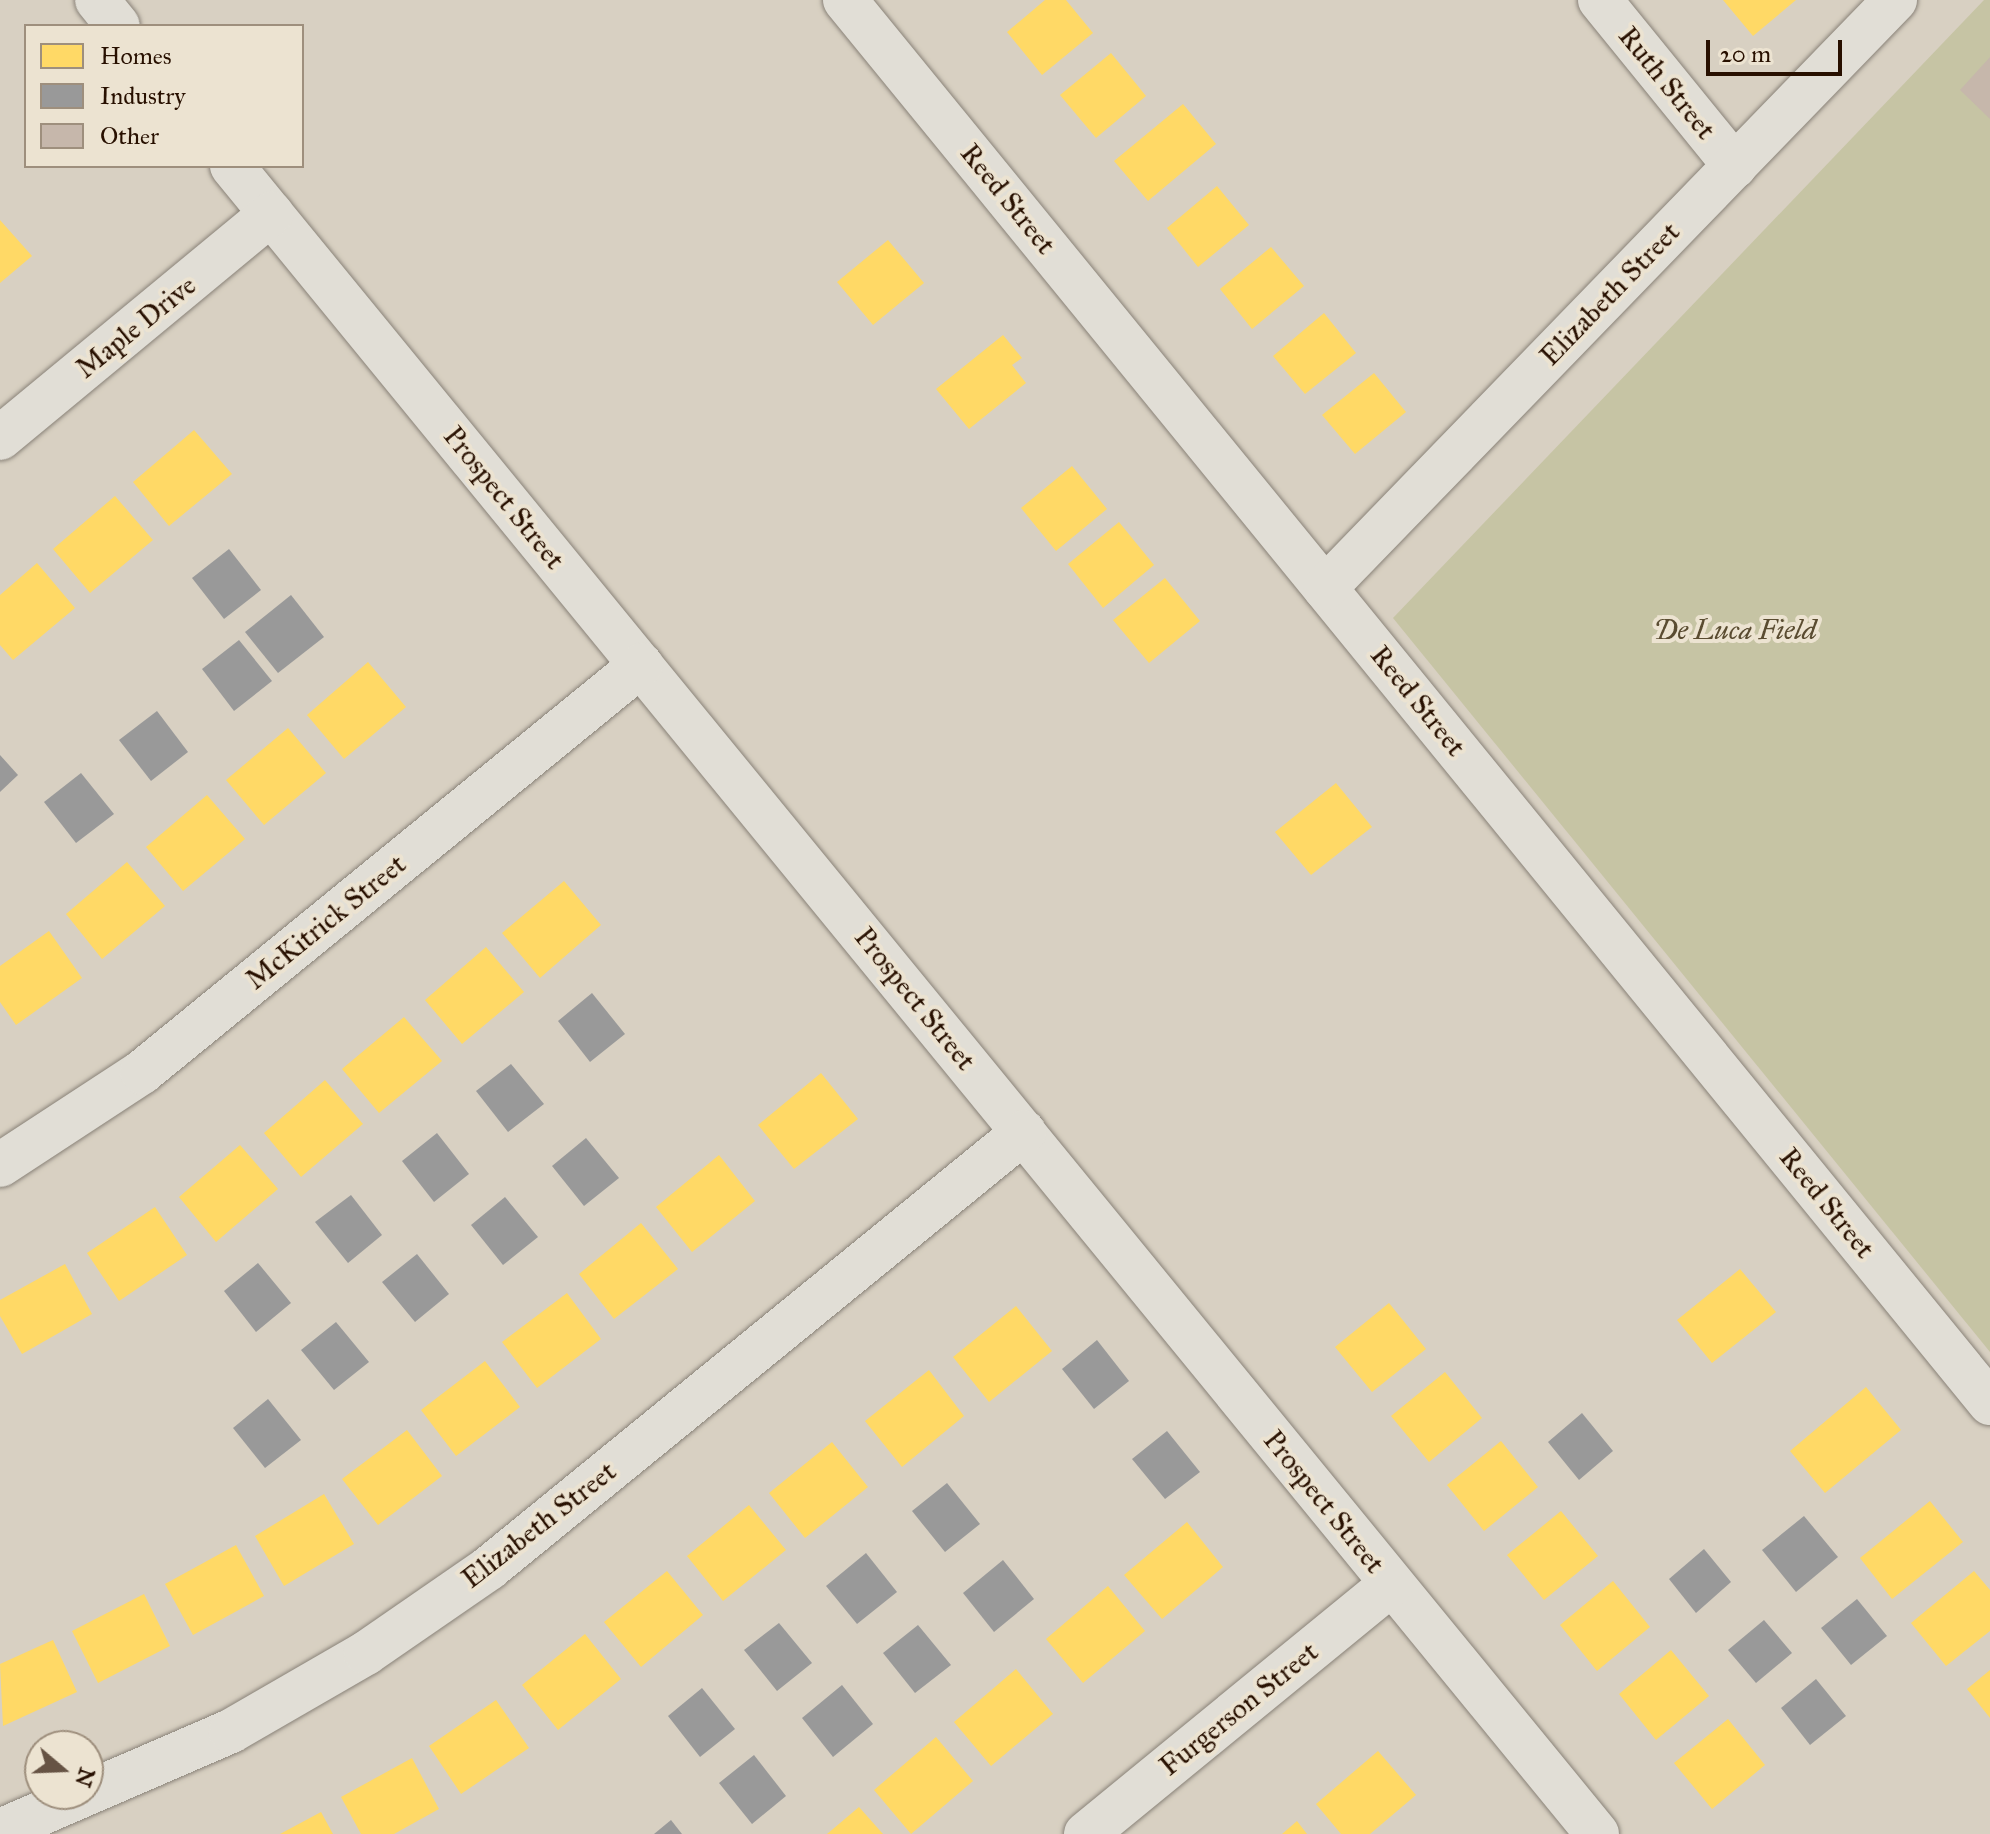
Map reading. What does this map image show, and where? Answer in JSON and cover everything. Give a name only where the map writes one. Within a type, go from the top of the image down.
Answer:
[{"type":"street","points":[[97,0],[116,24]]},
{"type":"street","name":"Reed Street","points":[[845,0],[1990,1403]]},
{"type":"street","name":"Ruth Street","points":[[1600,0],[1735,166]]},
{"type":"street","name":"Elizabeth Street","points":[[1325,588],[1895,0]]},
{"type":"street","name":"Prospect Street","points":[[234,168],[1597,1834]]},
{"type":"street","name":"Maple Drive","points":[[0,438],[271,214]]},
{"type":"street","name":"McKitrick Street","points":[[0,1165],[142,1072],[641,665]]},
{"type":"street","name":"Elizabeth Street","points":[[0,1831],[231,1731],[366,1653],[489,1568],[1024,1132]]},
{"type":"street","name":"Furgerson Street","points":[[1086,1834],[1391,1584]]},
{"type":"green space","name":"De Luca Field","points":[[1984,0],[1990,0],[1990,1352],[1393,618]]},
{"type":"building: Homes","points":[[1045,0],[1066,0],[1093,33],[1042,75],[1007,32]]},
{"type":"building: Homes","points":[[1723,0],[1796,0],[1753,36]]},
{"type":"building: Homes","points":[[1111,53],[1146,96],[1096,138],[1060,95]]},
{"type":"building: Homes","points":[[1183,104],[1216,144],[1148,201],[1114,161]]},
{"type":"building: Homes","points":[[1217,186],[1249,225],[1198,267],[1167,228]]},
{"type":"building: Homes","points":[[0,220],[32,256],[0,283]]},
{"type":"building: Homes","points":[[888,240],[924,283],[873,325],[837,282]]},
{"type":"building: Homes","points":[[1271,247],[1304,286],[1252,329],[1220,289]]},
{"type":"building: Homes","points":[[1324,313],[1356,353],[1305,394],[1273,356]]},
{"type":"building: Homes","points":[[1003,335],[1022,358],[1012,365],[1026,383],[969,429],[936,389]]},
{"type":"building: Homes","points":[[1374,373],[1406,412],[1355,454],[1322,415]]},
{"type":"building: Homes","points":[[194,430],[232,474],[169,526],[133,482]]},
{"type":"building: Homes","points":[[1072,466],[1107,509],[1056,551],[1021,508]]},
{"type":"building: Homes","points":[[115,496],[153,540],[90,593],[53,549]]},
{"type":"building: Homes","points":[[1119,522],[1154,565],[1103,608],[1068,564]]},
{"type":"building: Homes","points":[[37,563],[75,608],[13,660],[0,645],[0,595]]},
{"type":"building: Homes","points":[[1165,578],[1200,621],[1149,663],[1113,620]]},
{"type":"building: Homes","points":[[368,662],[406,707],[344,759],[307,715]]},
{"type":"building: Homes","points":[[288,728],[326,773],[264,825],[226,780]]},
{"type":"building: Homes","points":[[1336,783],[1372,827],[1311,875],[1275,832]]},
{"type":"building: Homes","points":[[207,795],[245,839],[183,891],[146,847]]},
{"type":"building: Homes","points":[[127,862],[165,906],[102,959],[66,914]]},
{"type":"building: Homes","points":[[564,881],[601,925],[540,978],[502,933]]},
{"type":"building: Homes","points":[[49,931],[82,978],[16,1025],[0,1002],[0,966]]},
{"type":"building: Homes","points":[[486,947],[524,992],[462,1044],[425,1000]]},
{"type":"building: Homes","points":[[404,1017],[442,1061],[379,1113],[342,1069]]},
{"type":"building: Homes","points":[[821,1073],[858,1119],[794,1169],[758,1125]]},
{"type":"building: Homes","points":[[325,1080],[363,1124],[301,1177],[264,1133]]},
{"type":"building: Homes","points":[[240,1145],[278,1189],[216,1242],[179,1197]]},
{"type":"building: Homes","points":[[719,1155],[755,1201],[692,1252],[656,1207]]},
{"type":"building: Homes","points":[[155,1207],[187,1255],[119,1301],[87,1253]]},
{"type":"building: Homes","points":[[641,1223],[678,1269],[614,1319],[579,1274]]},
{"type":"building: Homes","points":[[65,1264],[92,1314],[22,1354],[0,1316],[0,1300]]},
{"type":"building: Homes","points":[[1740,1269],[1776,1312],[1712,1363],[1677,1320]]},
{"type":"building: Homes","points":[[567,1293],[601,1339],[537,1388],[502,1342]]},
{"type":"building: Homes","points":[[1389,1303],[1426,1349],[1372,1392],[1335,1347]]},
{"type":"building: Homes","points":[[1016,1306],[1052,1351],[989,1402],[953,1357]]},
{"type":"building: Homes","points":[[485,1361],[520,1407],[456,1456],[421,1410]]},
{"type":"building: Homes","points":[[929,1370],[964,1416],[902,1467],[865,1421]]},
{"type":"building: Homes","points":[[1445,1372],[1482,1418],[1429,1462],[1391,1416]]},
{"type":"building: Homes","points":[[1866,1387],[1901,1430],[1825,1493],[1790,1451]]},
{"type":"building: Homes","points":[[407,1430],[442,1476],[378,1525],[342,1479]]},
{"type":"building: Homes","points":[[1501,1441],[1538,1487],[1484,1531],[1447,1485]]},
{"type":"building: Homes","points":[[832,1442],[868,1487],[805,1538],[769,1493]]},
{"type":"building: Homes","points":[[324,1494],[354,1544],[284,1586],[255,1536]]},
{"type":"building: Homes","points":[[1930,1501],[1963,1542],[1892,1599],[1860,1558]]},
{"type":"building: Homes","points":[[749,1505],[786,1550],[723,1601],[687,1556]]},
{"type":"building: Homes","points":[[1561,1511],[1598,1556],[1544,1600],[1507,1555]]},
{"type":"building: Homes","points":[[1187,1522],[1223,1567],[1162,1619],[1124,1575]]},
{"type":"building: Homes","points":[[236,1545],[264,1596],[193,1635],[165,1584]]},
{"type":"building: Homes","points":[[667,1571],[703,1615],[641,1667],[604,1622]]},
{"type":"building: Homes","points":[[1974,1571],[1990,1590],[1990,1631],[1946,1666],[1911,1623]]},
{"type":"building: Homes","points":[[1613,1581],[1650,1627],[1597,1671],[1560,1625]]},
{"type":"building: Homes","points":[[1108,1586],[1145,1631],[1083,1683],[1046,1639]]},
{"type":"building: Homes","points":[[144,1594],[170,1646],[98,1683],[72,1631]]},
{"type":"building: Homes","points":[[585,1634],[621,1679],[558,1730],[522,1685]]},
{"type":"building: Homes","points":[[53,1640],[77,1692],[3,1726],[0,1664]]},
{"type":"building: Homes","points":[[1671,1650],[1709,1696],[1656,1740],[1619,1694]]},
{"type":"building: Homes","points":[[1016,1669],[1053,1714],[991,1766],[954,1722]]},
{"type":"building: Homes","points":[[1990,1670],[1990,1718],[1967,1689]]},
{"type":"building: Homes","points":[[496,1700],[529,1748],[461,1794],[429,1746]]},
{"type":"building: Homes","points":[[1728,1719],[1765,1765],[1712,1809],[1674,1763]]},
{"type":"building: Homes","points":[[936,1737],[973,1781],[911,1834],[874,1790]]},
{"type":"building: Homes","points":[[1378,1751],[1416,1795],[1370,1834],[1341,1834],[1316,1804]]},
{"type":"building: Homes","points":[[412,1758],[439,1809],[394,1834],[361,1834],[341,1797]]},
{"type":"building: Homes","points":[[859,1807],[883,1834],[827,1834]]},
{"type":"building: Homes","points":[[321,1812],[333,1834],[280,1834]]},
{"type":"building: Homes","points":[[1297,1821],[1307,1834],[1282,1834]]},
{"type":"building: Industry","points":[[229,549],[261,590],[224,619],[192,578]]},
{"type":"building: Industry","points":[[291,595],[324,637],[278,673],[245,632]]},
{"type":"building: Industry","points":[[239,640],[272,681],[234,711],[202,669]]},
{"type":"building: Industry","points":[[157,711],[188,752],[151,781],[119,740]]},
{"type":"building: Industry","points":[[0,755],[18,775],[0,792]]},
{"type":"building: Industry","points":[[81,773],[114,814],[76,843],[44,802]]},
{"type":"building: Industry","points":[[592,993],[625,1034],[590,1062],[558,1021]]},
{"type":"building: Industry","points":[[511,1064],[544,1104],[508,1132],[476,1091]]},
{"type":"building: Industry","points":[[437,1133],[469,1174],[434,1202],[402,1161]]},
{"type":"building: Industry","points":[[586,1138],[619,1178],[584,1206],[552,1166]]},
{"type":"building: Industry","points":[[351,1195],[382,1235],[348,1263],[315,1222]]},
{"type":"building: Industry","points":[[505,1197],[538,1237],[503,1265],[471,1225]]},
{"type":"building: Industry","points":[[417,1254],[449,1294],[415,1322],[382,1282]]},
{"type":"building: Industry","points":[[258,1263],[291,1303],[256,1332],[224,1291]]},
{"type":"building: Industry","points":[[336,1322],[369,1362],[334,1390],[301,1350]]},
{"type":"building: Industry","points":[[1097,1340],[1129,1381],[1094,1409],[1062,1369]]},
{"type":"building: Industry","points":[[268,1399],[301,1440],[265,1468],[233,1428]]},
{"type":"building: Industry","points":[[1582,1413],[1613,1451],[1579,1480],[1548,1442]]},
{"type":"building: Industry","points":[[1167,1431],[1200,1472],[1165,1499],[1132,1459]]},
{"type":"building: Industry","points":[[947,1483],[980,1524],[945,1552],[912,1511]]},
{"type":"building: Industry","points":[[1804,1516],[1838,1557],[1796,1592],[1762,1550]]},
{"type":"building: Industry","points":[[1704,1549],[1731,1582],[1696,1613],[1669,1579]]},
{"type":"building: Industry","points":[[866,1553],[897,1592],[857,1624],[826,1586]]},
{"type":"building: Industry","points":[[1003,1560],[1034,1599],[994,1632],[963,1593]]},
{"type":"building: Industry","points":[[1857,1599],[1887,1636],[1851,1665],[1821,1628]]},
{"type":"building: Industry","points":[[1764,1620],[1792,1653],[1756,1683],[1728,1650]]},
{"type":"building: Industry","points":[[779,1623],[812,1663],[777,1691],[744,1650]]},
{"type":"building: Industry","points":[[918,1625],[951,1665],[915,1693],[883,1653]]},
{"type":"building: Industry","points":[[1816,1679],[1846,1716],[1810,1745],[1781,1708]]},
{"type":"building: Industry","points":[[842,1685],[873,1724],[833,1757],[802,1718]]},
{"type":"building: Industry","points":[[702,1688],[735,1729],[700,1757],[668,1716]]},
{"type":"building: Industry","points":[[754,1755],[786,1796],[752,1824],[719,1783]]},
{"type":"building: Industry","points":[[671,1820],[682,1834],[654,1834]]},
{"type":"building: Other","points":[[1990,57],[1990,119],[1960,90]]}]
